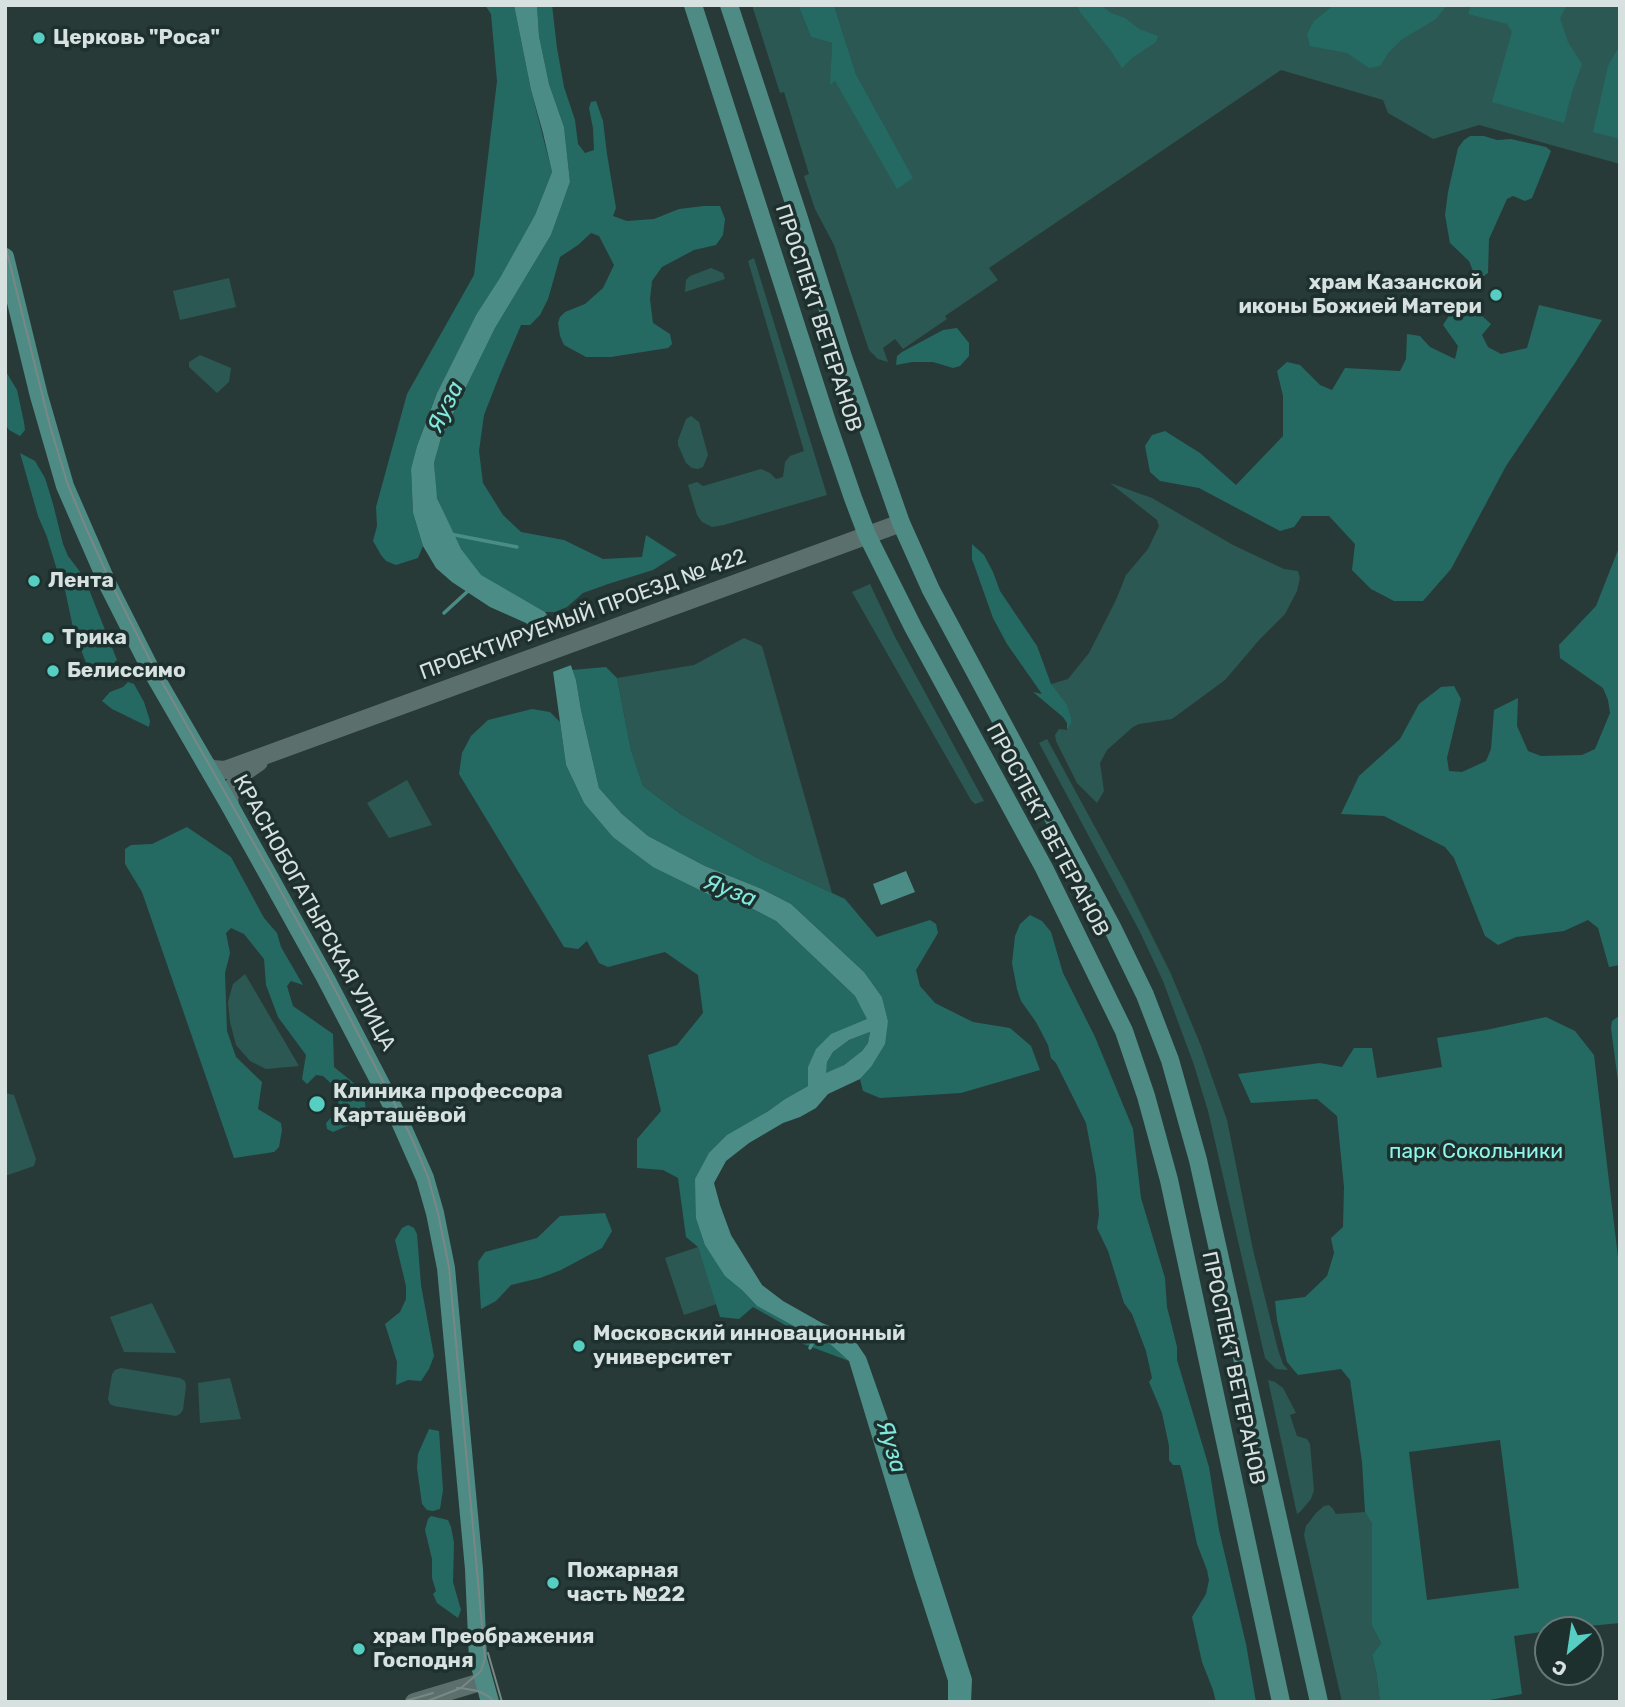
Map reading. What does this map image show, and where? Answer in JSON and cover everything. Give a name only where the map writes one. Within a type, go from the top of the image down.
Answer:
[{"type":"main road","name":"ПРОСПЕКТ ВЕТЕРАНОВ","points":[[692,5],[828,425],[867,535],[912,627],[1044,868],[1124,1031],[1146,1096],[1169,1180],[1281,1702]]},
{"type":"main road","name":"ПРОСПЕКТ ВЕТЕРАНОВ","points":[[729,5],[901,523],[931,590],[1112,926],[1145,995],[1170,1060],[1198,1160],[1319,1702]]},
{"type":"main road","name":"КРАСНОБОГАТЫРСКАЯ УЛИЦА","points":[[5,257],[42,409],[65,486],[104,575],[144,657],[326,979],[396,1113],[425,1178],[446,1268],[474,1569],[478,1659],[490,1702]]},
{"type":"street","name":"ПРОЕКТИРУЕМЫЙ ПРОЕЗД № 422","points":[[207,766],[225,770],[901,523]]},
{"type":"street","name":"ПРОЕКТИРУЕМЫЙ ПРОЕЗД № 422","points":[[230,806],[229,798],[234,785],[246,771],[280,749]]},
{"type":"street","points":[[414,1702],[484,1681]]},
{"type":"green space","points":[[485,5],[514,5],[531,90],[552,172],[535,215],[500,279],[476,315],[437,393],[411,470],[413,513],[423,546],[418,558],[396,565],[386,561],[373,541],[377,526],[376,507],[407,394],[474,275],[497,81],[491,14]]},
{"type":"green space","points":[[537,5],[552,5],[564,87],[575,120],[578,144],[585,153],[594,150],[589,108],[591,102],[596,101],[603,121],[616,208],[613,216],[627,221],[654,219],[679,209],[720,206],[725,219],[723,235],[716,245],[694,250],[662,267],[652,281],[650,299],[653,323],[670,334],[672,344],[668,348],[611,357],[586,357],[564,345],[558,323],[560,317],[565,312],[585,304],[603,288],[614,265],[599,236],[591,233],[560,257],[548,299],[540,315],[530,325],[521,325],[484,415],[479,451],[483,483],[503,515],[521,532],[564,540],[603,559],[642,557],[646,535],[677,555],[653,570],[583,593],[567,607],[555,612],[545,612],[481,576],[461,550],[436,495],[434,463],[441,438],[495,328],[551,235],[570,182],[564,127],[549,84],[539,36]]},
{"type":"green space","points":[[752,5],[798,5],[811,37],[832,43],[831,84],[834,80],[912,177],[856,74],[834,5],[1620,5],[1620,164],[1479,125],[1433,139],[1388,113],[1383,100],[1281,70],[989,268],[998,280],[903,349],[895,339],[883,348],[888,362],[878,359],[869,350],[834,245],[815,209],[804,176],[809,174],[784,92],[780,93]]},
{"type":"green space","points":[[798,5],[834,5],[856,74],[913,178],[897,189],[835,81],[830,85],[832,43],[811,37]]},
{"type":"green space","points":[[1077,5],[1103,5],[1111,13],[1125,18],[1139,29],[1158,36],[1156,42],[1122,68]]},
{"type":"green space","points":[[1334,5],[1447,5],[1436,19],[1401,40],[1380,66],[1369,68],[1347,53],[1310,46],[1307,34],[1314,21]]},
{"type":"green space","points":[[1471,5],[1567,5],[1560,18],[1568,42],[1582,64],[1564,123],[1492,102],[1512,32],[1507,24],[1468,14]]},
{"type":"green space","points":[[1620,45],[1620,139],[1593,132],[1608,66]]},
{"type":"green space","points":[[1470,136],[1511,139],[1546,147],[1551,151],[1532,198],[1525,201],[1513,196],[1507,199],[1489,239],[1488,273],[1477,281],[1469,261],[1450,243],[1445,215],[1458,148]]},
{"type":"green space","points":[[754,258],[827,495],[712,527],[702,522],[697,515],[688,485],[697,482],[703,486],[761,469],[776,479],[783,477],[785,462],[790,456],[804,451],[748,261]]},
{"type":"green space","points":[[711,268],[723,273],[725,279],[685,292],[686,280],[690,276]]},
{"type":"green space","points":[[229,278],[236,307],[180,320],[173,291]]},
{"type":"green space","points":[[1457,303],[1470,305],[1491,324],[1482,335],[1488,347],[1501,354],[1527,348],[1539,305],[1602,320],[1506,466],[1451,569],[1423,601],[1394,601],[1371,589],[1352,570],[1355,544],[1329,516],[1302,516],[1294,527],[1280,531],[1199,488],[1160,481],[1150,472],[1145,446],[1152,435],[1165,431],[1200,453],[1236,485],[1283,436],[1283,396],[1277,371],[1287,362],[1300,365],[1320,385],[1332,390],[1345,368],[1400,371],[1406,359],[1407,334],[1420,336],[1430,347],[1455,359],[1458,346],[1443,325]]},
{"type":"green space","points":[[957,328],[969,343],[969,356],[960,366],[953,368],[933,362],[896,365],[897,356],[902,352],[943,330]]},
{"type":"green space","points":[[200,355],[231,368],[229,382],[217,393],[189,367],[189,362]]},
{"type":"green space","points":[[5,370],[17,390],[25,430],[20,436],[9,430],[5,424]]},
{"type":"green space","points":[[691,416],[699,422],[708,455],[703,467],[698,469],[686,463],[678,445],[686,419]]},
{"type":"green space","points":[[20,453],[35,461],[45,478],[63,544],[68,556],[84,577],[117,660],[107,669],[93,669],[87,665],[74,632],[65,590],[38,516]]},
{"type":"green space","points":[[1110,483],[1152,498],[1233,545],[1284,569],[1298,571],[1300,578],[1297,591],[1285,614],[1225,680],[1172,719],[1133,727],[1107,750],[1100,763],[1104,791],[1097,803],[1077,783],[1056,741],[1055,735],[1059,729],[1067,730],[1071,724],[1051,684],[1068,679],[1089,653],[1126,575],[1148,549],[1159,526],[1157,520]]},
{"type":"green space","points":[[972,544],[984,555],[1000,591],[1037,646],[1051,684],[1067,705],[1071,724],[1067,730],[1063,717],[1033,692],[1042,694],[1007,644],[993,618],[972,559]]},
{"type":"green space","points":[[1620,545],[1620,965],[1609,967],[1598,928],[1588,920],[1564,931],[1516,937],[1498,945],[1485,936],[1454,858],[1445,847],[1384,816],[1341,814],[1359,776],[1400,739],[1419,704],[1441,687],[1454,686],[1461,699],[1447,758],[1449,771],[1462,772],[1486,761],[1491,749],[1494,710],[1518,698],[1517,726],[1528,751],[1541,756],[1582,755],[1595,749],[1610,713],[1608,700],[1603,688],[1560,658],[1559,645],[1596,606]]},
{"type":"green space","points":[[870,584],[895,637],[984,801],[975,804],[971,800],[852,592]]},
{"type":"green space","points":[[744,638],[762,646],[832,893],[759,859],[682,815],[643,786],[631,750],[617,678],[694,665]]},
{"type":"green space","points":[[606,667],[617,678],[631,750],[643,786],[682,815],[759,859],[845,899],[877,937],[930,920],[936,924],[938,933],[916,970],[920,986],[935,1003],[973,1022],[1010,1028],[1031,1046],[1040,1070],[961,1093],[880,1098],[863,1091],[860,1079],[871,1067],[888,1021],[882,997],[864,972],[791,904],[705,866],[648,836],[622,814],[599,788],[572,670]]},
{"type":"green space","points":[[128,682],[134,684],[144,702],[150,721],[149,727],[112,709],[102,701],[110,692]]},
{"type":"green space","points":[[532,709],[550,712],[560,722],[566,765],[584,803],[776,921],[855,996],[868,1020],[851,1027],[808,1067],[808,1086],[767,1112],[695,1179],[742,1290],[757,1306],[830,1344],[849,1361],[798,1342],[785,1325],[753,1307],[739,1319],[720,1317],[698,1247],[686,1237],[678,1178],[663,1170],[637,1168],[637,1139],[661,1111],[648,1055],[677,1045],[703,1013],[698,975],[665,952],[608,967],[599,963],[587,941],[578,949],[564,947],[459,774],[462,753],[471,736],[488,720]]},
{"type":"green space","points":[[1047,739],[1126,884],[1171,974],[1201,1046],[1227,1120],[1253,1250],[1278,1350],[1288,1370],[1276,1369],[1265,1358],[1208,1111],[1163,981],[1140,932],[1039,743]]},
{"type":"green space","points":[[407,780],[432,825],[389,838],[367,803]]},
{"type":"green space","points":[[187,827],[231,857],[264,918],[277,933],[281,947],[303,985],[291,981],[287,986],[293,1006],[333,1034],[334,1067],[355,1084],[365,1102],[366,1116],[361,1120],[333,1132],[327,1129],[326,1123],[339,1109],[337,1089],[323,1076],[316,1075],[307,1084],[302,1079],[306,1055],[278,1017],[266,985],[264,959],[244,934],[231,928],[226,933],[230,953],[225,973],[227,1031],[236,1057],[262,1082],[258,1109],[281,1123],[282,1130],[279,1147],[274,1152],[234,1158],[142,892],[125,864],[125,849],[131,845],[152,844]]},
{"type":"green space","points":[[1030,915],[1042,921],[1051,932],[1063,973],[1095,1037],[1133,1129],[1141,1198],[1165,1278],[1167,1307],[1177,1347],[1177,1360],[1209,1467],[1219,1530],[1246,1644],[1256,1702],[1216,1702],[1202,1662],[1192,1617],[1206,1594],[1209,1580],[1197,1544],[1182,1471],[1180,1465],[1173,1465],[1169,1460],[1162,1413],[1149,1382],[1152,1378],[1146,1351],[1132,1314],[1124,1303],[1108,1251],[1097,1228],[1099,1215],[1096,1176],[1086,1123],[1017,989],[1012,963],[1015,936],[1020,924]]},
{"type":"green space","points":[[245,974],[299,1066],[266,1069],[250,1061],[236,1045],[228,1002],[233,984]]},
{"type":"green space","points":[[1620,1015],[1620,1097],[1611,1028],[1612,1021]]},
{"type":"green space","name":"парк Сокольники","points":[[1546,1017],[1575,1031],[1594,1055],[1620,1274],[1620,1623],[1604,1625],[1604,1616],[1534,1616],[1534,1633],[1514,1636],[1522,1694],[1479,1702],[1380,1702],[1372,1655],[1381,1643],[1372,1626],[1372,1524],[1365,1512],[1362,1462],[1350,1380],[1341,1369],[1298,1375],[1287,1362],[1275,1301],[1305,1297],[1327,1276],[1334,1253],[1331,1238],[1343,1227],[1344,1187],[1337,1116],[1317,1099],[1251,1103],[1238,1074],[1320,1063],[1342,1067],[1354,1048],[1372,1048],[1377,1078],[1442,1067],[1437,1038]],"holes":[[[1500,1440],[1519,1588],[1427,1600],[1409,1452]]]},
{"type":"green space","points":[[870,1032],[868,1043],[862,1051],[844,1065],[825,1074],[827,1062],[833,1052],[849,1040]]},
{"type":"green space","points":[[5,1093],[14,1095],[36,1159],[34,1166],[5,1176]]},
{"type":"green space","points":[[605,1213],[612,1231],[602,1248],[561,1270],[511,1285],[496,1301],[481,1309],[478,1262],[485,1252],[537,1238],[560,1216]]},
{"type":"green space","points":[[408,1225],[414,1228],[417,1234],[421,1285],[434,1356],[421,1381],[408,1380],[396,1385],[397,1362],[385,1324],[400,1312],[406,1299],[406,1286],[395,1240],[402,1228]]},
{"type":"green space","points":[[698,1247],[717,1304],[684,1315],[665,1258]]},
{"type":"green space","points":[[152,1303],[176,1353],[124,1352],[110,1317]]},
{"type":"green space","points":[[121,1368],[185,1381],[183,1410],[176,1416],[110,1404],[108,1399],[112,1374]]},
{"type":"green space","points":[[230,1378],[241,1419],[200,1423],[198,1383]]},
{"type":"green space","points":[[1268,1380],[1283,1388],[1296,1413],[1290,1415],[1297,1436],[1307,1439],[1310,1444],[1314,1490],[1311,1499],[1297,1514]]},
{"type":"green space","points":[[429,1429],[439,1431],[443,1490],[440,1509],[433,1511],[427,1510],[422,1504],[417,1468],[418,1454]]},
{"type":"green space","points":[[1329,1505],[1336,1514],[1365,1512],[1372,1524],[1372,1626],[1381,1643],[1372,1655],[1380,1702],[1342,1702],[1304,1535],[1306,1526],[1316,1513]]},
{"type":"green space","points":[[431,1516],[448,1520],[451,1527],[454,1543],[453,1582],[461,1610],[458,1618],[437,1603],[433,1594],[436,1591],[432,1578],[432,1559],[425,1530]]},
{"type":"water","name":"Яуза","points":[[514,5],[537,5],[539,36],[549,84],[564,127],[570,182],[551,235],[495,328],[441,438],[434,463],[437,498],[461,549],[481,575],[545,612],[556,629],[576,680],[599,788],[622,814],[648,836],[705,866],[791,904],[864,972],[882,997],[888,1021],[885,1044],[871,1067],[860,1079],[828,1094],[816,1108],[749,1143],[726,1161],[714,1183],[731,1235],[762,1285],[783,1301],[822,1323],[851,1335],[866,1357],[972,1679],[971,1702],[948,1702],[948,1681],[849,1361],[830,1344],[757,1306],[725,1276],[705,1245],[696,1218],[695,1179],[709,1153],[727,1135],[808,1086],[808,1067],[816,1049],[831,1034],[867,1019],[855,996],[776,921],[751,908],[708,894],[653,867],[613,837],[584,803],[566,765],[552,664],[545,645],[535,629],[490,607],[436,568],[423,546],[413,513],[411,469],[437,393],[476,315],[535,215],[552,172],[531,90]],"holes":[[[870,1032],[868,1043],[844,1065],[826,1073],[827,1062],[833,1052],[849,1040]]]},
{"type":"water","points":[[906,871],[915,892],[881,905],[873,884]]},
{"type":"pier","points":[[557,625],[574,664],[550,673],[542,647],[534,634]]},
{"type":"waterway","points":[[450,534],[517,547]]},
{"type":"waterway","points":[[444,613],[468,591]]},
{"type":"waterway","points":[[810,1348],[817,1334]]},
{"type":"tram line","points":[[5,244],[50,426],[68,485],[86,528],[153,666],[329,978],[400,1114],[428,1177],[449,1267],[485,1658],[481,1671],[461,1688],[425,1702]]},
{"type":"tram line","points":[[488,1653],[502,1702]]},
{"type":"tram line","points":[[457,1688],[478,1691],[495,1702]]},
{"type":"tram line","points":[[402,1702],[433,1693]]},
{"type":"place","name":"Церковь \"Роса\"","points":[[39,38]]},
{"type":"place","name":"храм Казанской иконы Божией Матери","points":[[1496,295]]},
{"type":"place","name":"Лента","points":[[34,581]]},
{"type":"place","name":"Трика","points":[[48,638]]},
{"type":"place","name":"Белиссимо","points":[[53,671]]},
{"type":"place","name":"Клиника профессора Карташёвой","points":[[317,1104]]},
{"type":"place","name":"Московский инновационный университет","points":[[579,1346]]},
{"type":"place","name":"Пожарная часть №22","points":[[553,1583]]},
{"type":"place","name":"храм Преображения Господня","points":[[359,1649]]}]
